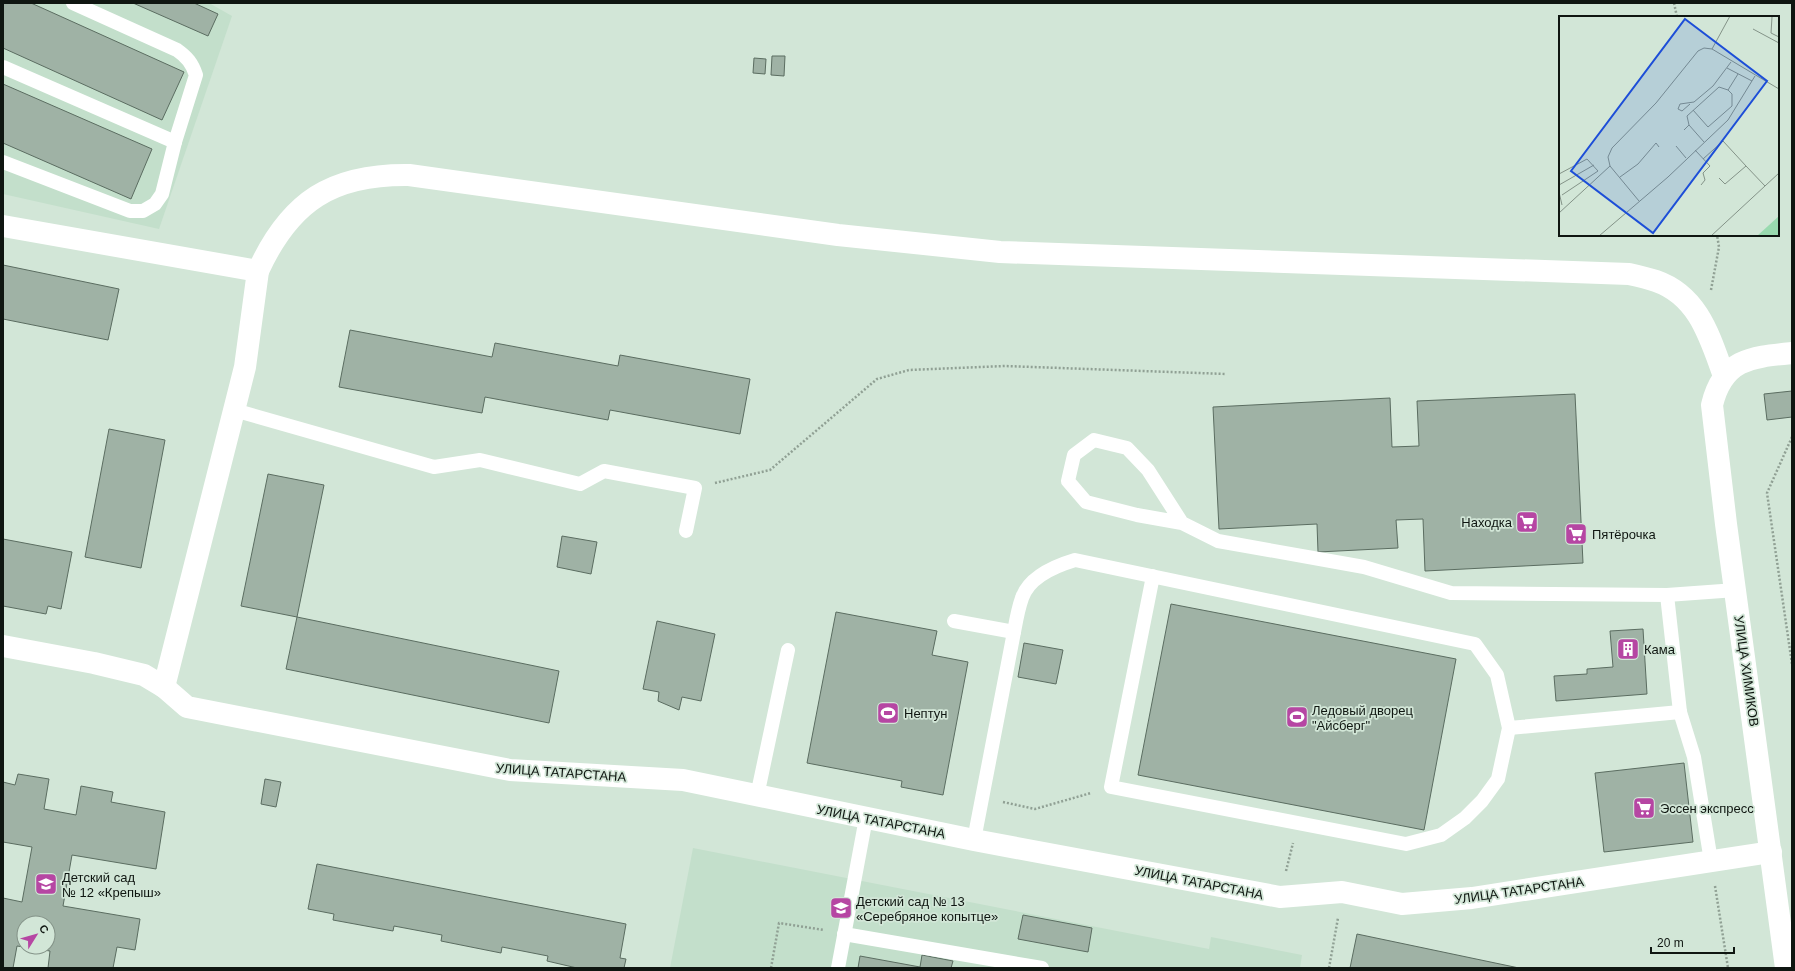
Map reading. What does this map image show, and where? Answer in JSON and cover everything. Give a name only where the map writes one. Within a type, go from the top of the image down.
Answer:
[{"type":"street","points":[[164,687],[245,367],[258,271],[270,245],[283,226],[300,209],[316,197],[337,186],[355,180],[380,175],[409,175],[838,235],[1000,252],[1629,274],[1657,281],[1675,292],[1692,306],[1704,324],[1724,376],[1733,367],[1745,360],[1757,356],[1792,353]]},
{"type":"street","points":[[3,226],[258,271]]},
{"type":"street","name":"УЛИЦА ХИМИКОВ","points":[[1724,376],[1716,390],[1712,405],[1712,418],[1786,968]]},
{"type":"street","name":"УЛИЦА ТАТАРСТАНА","points":[[3,646],[94,663],[144,675],[164,687],[187,707],[510,770],[683,780],[974,840],[1280,897],[1342,892],[1402,904],[1472,898],[1771,852]]},
{"type":"lane","points":[[3,162],[130,211],[143,211],[155,204],[162,194],[175,142],[196,75],[193,65],[186,56],[177,50],[73,3]]},
{"type":"lane","points":[[3,67],[175,142]]},
{"type":"lane","points":[[234,410],[434,467],[480,460],[580,484],[604,471],[695,488],[686,531]]},
{"type":"lane","points":[[1182,523],[1148,470],[1126,448],[1094,440],[1074,455],[1068,481],[1086,502],[1137,515],[1182,523],[1218,541],[1364,567],[1451,592],[1668,594],[1736,590]]},
{"type":"lane","points":[[974,840],[1022,597],[1031,584],[1044,573],[1058,565],[1075,560],[1153,576],[1475,644],[1497,675],[1509,728],[1498,779],[1482,801],[1465,818],[1441,834],[1406,844],[1111,787],[1153,576]]},
{"type":"lane","points":[[1668,594],[1680,712],[1694,757],[1711,861]]},
{"type":"lane","points":[[954,621],[1014,632]]},
{"type":"lane","points":[[757,796],[788,650]]},
{"type":"lane","points":[[1509,728],[1680,712]]},
{"type":"lane","points":[[838,968],[866,818]]},
{"type":"lane","points":[[844,934],[1042,968]]},
{"type":"path","points":[[1674,3],[1676,16]]},
{"type":"path","points":[[1704,324],[1719,247],[1717,236]]},
{"type":"path","points":[[695,488],[770,470],[877,380],[909,370],[1005,366],[1226,374]]},
{"type":"path","points":[[1792,437],[1767,493],[1792,664]]},
{"type":"path","points":[[982,798],[1035,809],[1111,787]]},
{"type":"path","points":[[1280,897],[1297,823]]},
{"type":"path","points":[[1711,861],[1728,968]]},
{"type":"path","points":[[1329,968],[1342,892]]},
{"type":"path","points":[[771,968],[779,923],[844,934]]},
{"type":"shaded area","points":[[3,3],[209,3],[232,16],[159,229],[3,194]]},
{"type":"shaded area","name":"Детский сад № 13 «Серебряное копытце»","points":[[693,848],[1209,949],[1211,937],[1302,955],[1300,968],[670,968]]},
{"type":"building","points":[[3,3],[31,3],[184,72],[162,120],[3,48]]},
{"type":"building","points":[[133,3],[194,3],[218,14],[208,36]]},
{"type":"building","points":[[772,56],[785,56],[784,76],[771,75]]},
{"type":"building","points":[[754,58],[766,59],[765,74],[753,73]]},
{"type":"building","points":[[3,84],[152,149],[131,199],[3,143]]},
{"type":"building","points":[[3,265],[119,289],[108,340],[3,319]]},
{"type":"building","points":[[350,330],[492,357],[495,343],[618,366],[620,355],[750,379],[740,434],[610,410],[608,420],[485,397],[482,413],[339,387]]},
{"type":"building","points":[[1792,391],[1792,417],[1767,420],[1764,394]]},
{"type":"building","points":[[1575,394],[1583,563],[1425,571],[1423,519],[1396,520],[1398,548],[1318,552],[1317,524],[1219,529],[1213,407],[1390,398],[1392,447],[1419,446],[1417,401]]},
{"type":"building","points":[[109,429],[165,440],[141,568],[85,557]]},
{"type":"building","points":[[268,474],[324,485],[297,617],[241,606]]},
{"type":"building","points":[[562,536],[597,542],[591,574],[557,567]]},
{"type":"building","points":[[3,539],[72,552],[61,609],[48,606],[46,614],[3,606]]},
{"type":"building","name":"Ледовый дворец \"Айсберг\"","points":[[1171,604],[1456,659],[1424,830],[1138,775]]},
{"type":"building","name":"Нептун","points":[[836,612],[937,631],[932,655],[968,662],[943,795],[901,787],[902,781],[807,763]]},
{"type":"building","points":[[297,617],[559,671],[549,723],[286,669]]},
{"type":"building","points":[[657,621],[715,634],[701,701],[682,697],[679,710],[658,701],[659,692],[643,689]]},
{"type":"building","name":"Кама","points":[[1643,629],[1647,694],[1556,701],[1554,676],[1587,674],[1587,669],[1613,667],[1610,631]]},
{"type":"building","points":[[1024,643],[1063,650],[1056,684],[1018,677]]},
{"type":"building","name":"Эссен экспресс","points":[[1684,763],[1693,842],[1604,852],[1595,773]]},
{"type":"building","name":"Детский сад № 12 «Крепыш»","points":[[18,774],[49,779],[44,809],[76,815],[81,786],[113,792],[111,802],[165,812],[156,869],[72,855],[63,906],[140,919],[135,950],[117,947],[113,968],[48,968],[50,955],[56,955],[56,915],[16,915],[16,952],[13,968],[3,968],[3,898],[22,902],[32,847],[3,842],[3,782],[15,785]]},
{"type":"building","points":[[265,779],[281,782],[276,807],[261,804]]},
{"type":"building","points":[[317,864],[626,924],[620,958],[626,959],[624,968],[577,968],[547,961],[548,956],[502,947],[501,953],[441,941],[442,935],[394,926],[393,931],[333,920],[334,914],[308,909]]},
{"type":"building","points":[[1023,915],[1092,928],[1088,952],[1018,939]]},
{"type":"building","points":[[1357,934],[1519,968],[1350,968]]},
{"type":"building","points":[[922,955],[953,961],[951,968],[858,968],[860,956],[920,967]]},
{"type":"place","name":"Находка","points":[[1527,522]]},
{"type":"place","name":"Пятёрочка","points":[[1576,534]]},
{"type":"place","name":"Кама","points":[[1628,649]]},
{"type":"place","name":"Нептун","points":[[888,713]]},
{"type":"place","name":"Ледовый дворец \"Айсберг\"","points":[[1297,717]]},
{"type":"place","name":"Эссен экспресс","points":[[1644,808]]},
{"type":"place","name":"Детский сад № 12 «Крепыш»","points":[[46,884]]},
{"type":"place","name":"Детский сад № 13 «Серебряное копытце»","points":[[841,908]]}]
